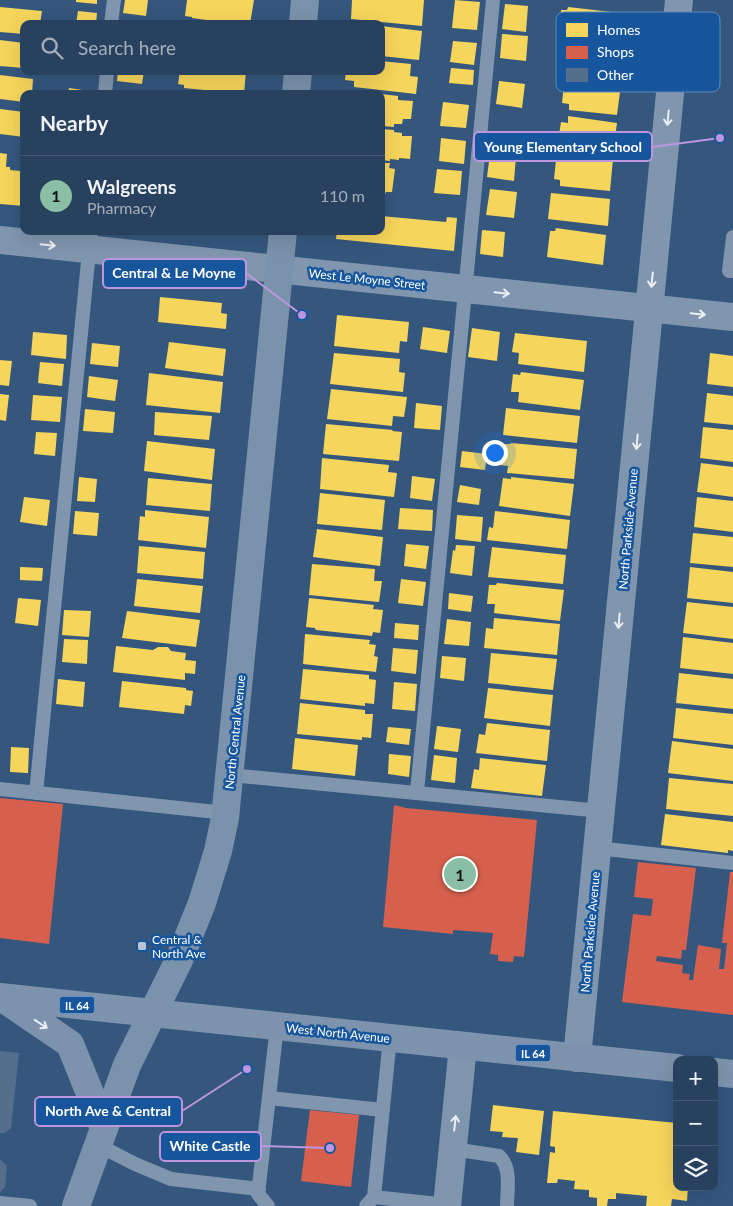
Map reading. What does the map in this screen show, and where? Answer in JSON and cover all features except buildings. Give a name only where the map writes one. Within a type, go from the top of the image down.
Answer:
[{"type":"main road","name":"West North Avenue","points":[[0,997],[673,1068]]},
{"type":"main road","points":[[0,997],[70,1044],[101,1137]]},
{"type":"main road","points":[[718,1072],[733,1074]]},
{"type":"street","points":[[303,20],[305,0]]},
{"type":"street","points":[[296,90],[298,75]]},
{"type":"street","name":"North Parkside Avenue","points":[[577,1058],[670,92]]},
{"type":"street","name":"North Central Avenue","points":[[76,1206],[128,1065],[179,960],[202,903],[218,851],[231,775],[283,235]]},
{"type":"street","name":"West Le Moyne Street","points":[[0,240],[90,240],[279,269],[733,317]]},
{"type":"street","points":[[447,1206],[463,1046]]},
{"type":"lane","points":[[112,20],[114,0]]},
{"type":"lane","points":[[417,792],[493,0]]},
{"type":"lane","points":[[105,90],[106,75]]},
{"type":"lane","points":[[733,237],[729,271],[733,271]]},
{"type":"lane","points":[[36,793],[90,240]]},
{"type":"lane","points":[[231,775],[601,811]]},
{"type":"lane","points":[[0,789],[226,813]]},
{"type":"lane","points":[[597,848],[733,863]]},
{"type":"lane","points":[[268,1206],[259,1192],[277,1026]]},
{"type":"lane","points":[[390,1038],[383,1110],[370,1201],[447,1206]]},
{"type":"lane","points":[[269,1098],[383,1110]]},
{"type":"lane","points":[[101,1137],[135,1164],[171,1180],[259,1192]]},
{"type":"lane","points":[[453,1149],[498,1156],[502,1159],[508,1173],[507,1206]]},
{"type":"lane","points":[[0,1203],[30,1206]]},
{"type":"place","name":"Young Elementary School","points":[[720,138]]},
{"type":"place","name":"Central & Le Moyne","points":[[302,315]]},
{"type":"place","name":"Walgreens","points":[[460,874]]},
{"type":"place","name":"Central & North Ave","points":[[142,946]]},
{"type":"place","name":"North Ave & Central","points":[[247,1069]]},
{"type":"place","name":"White Castle","points":[[330,1148]]}]
